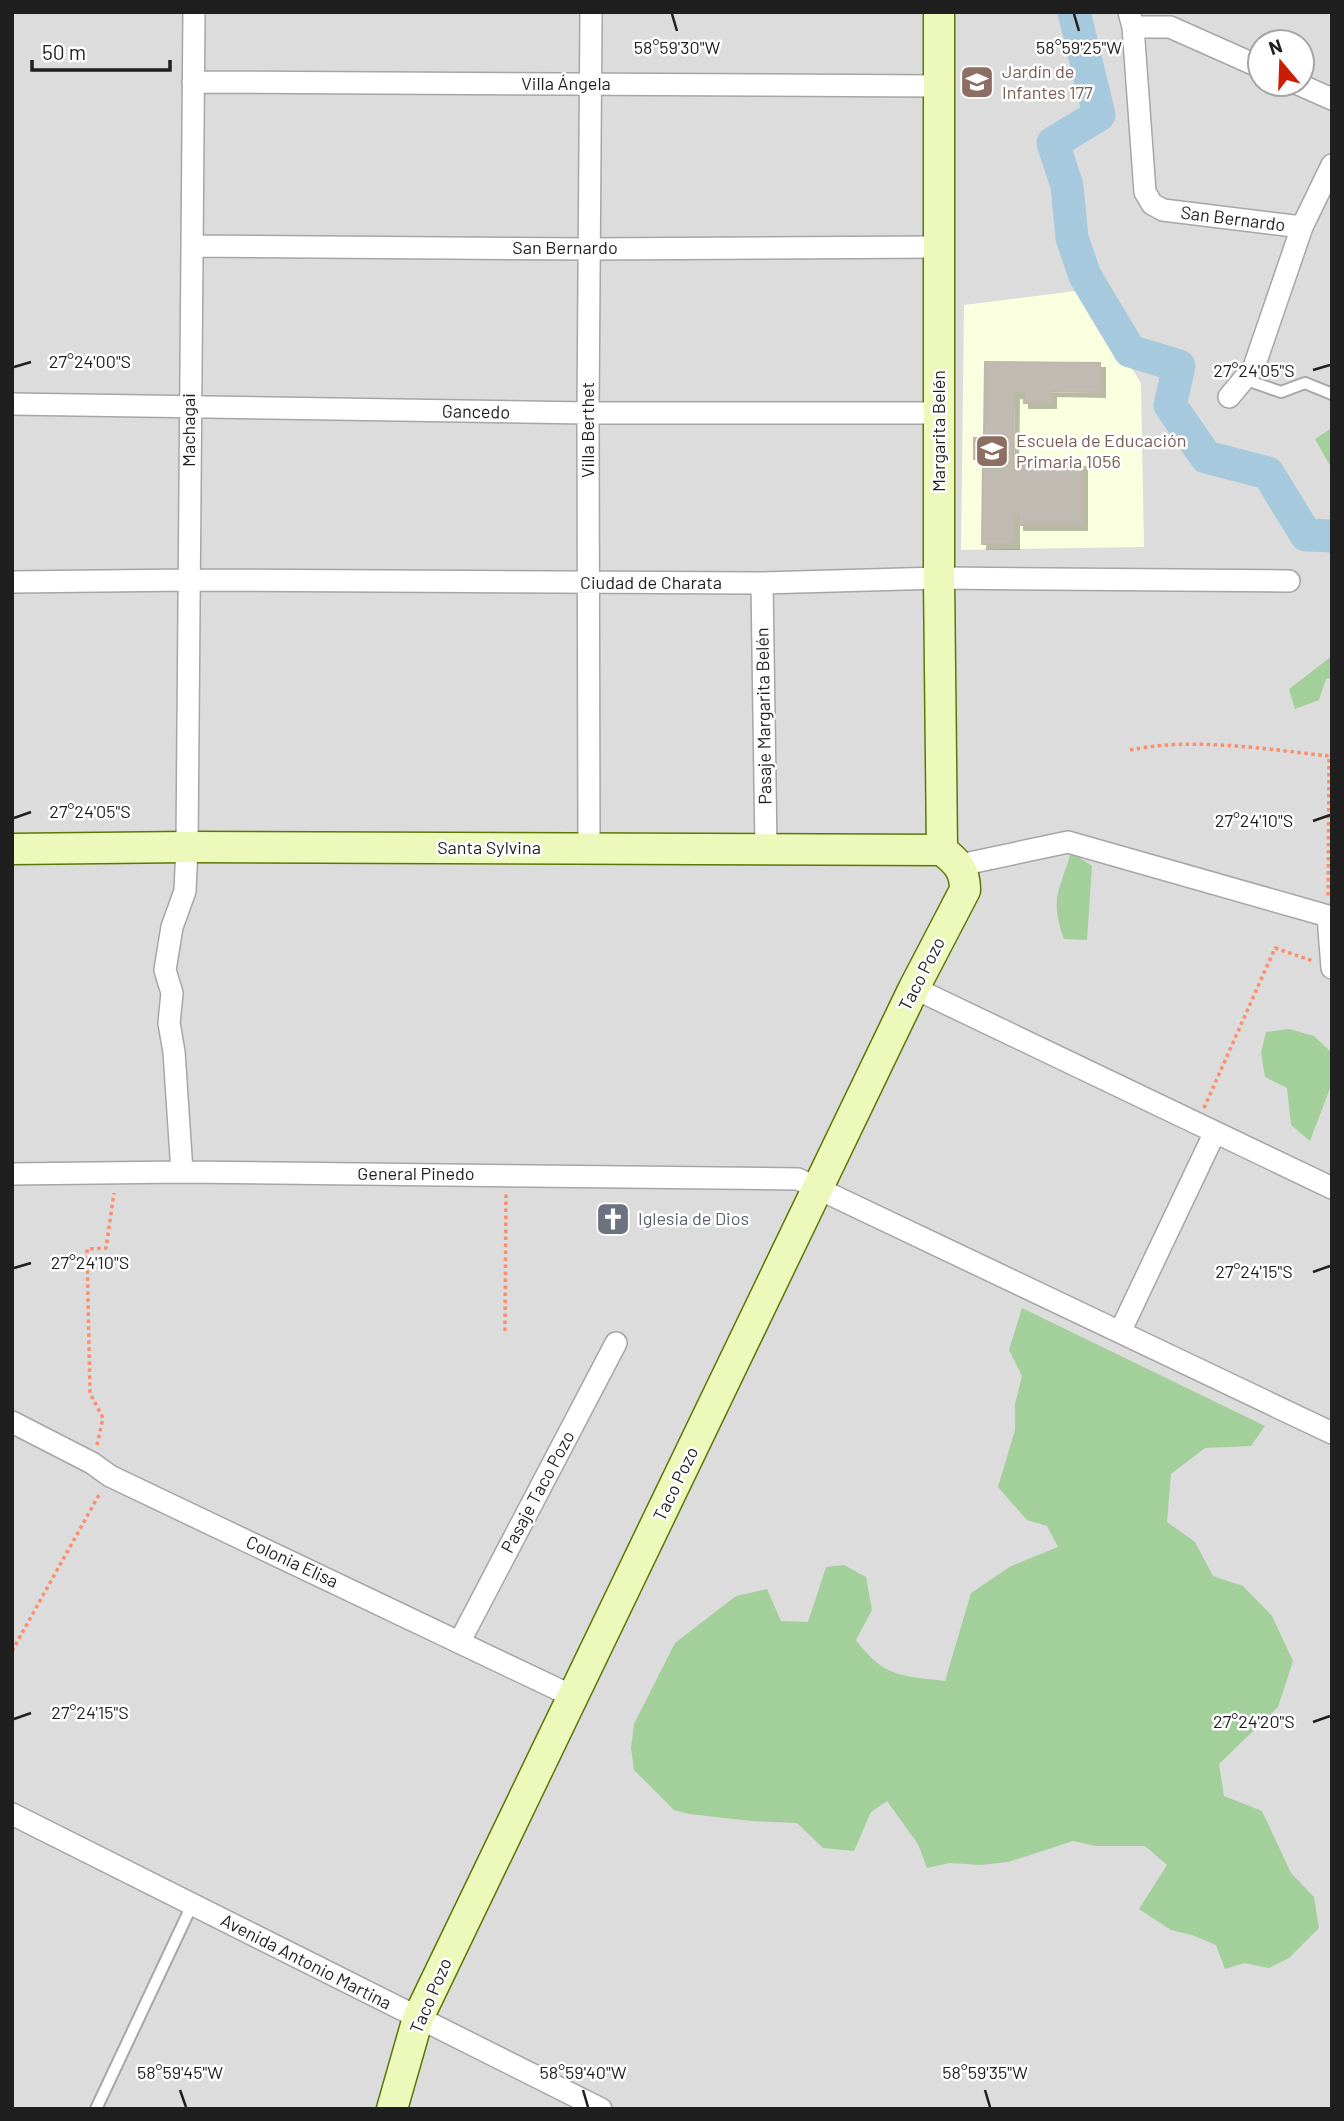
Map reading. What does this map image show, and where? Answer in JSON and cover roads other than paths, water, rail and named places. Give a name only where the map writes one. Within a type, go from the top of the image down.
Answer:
[{"type":"street","name":"Machagai","points":[[182,1172],[174,1052],[169,1023],[172,993],[164,970],[172,927],[185,891],[187,847],[194,12]]},
{"type":"street","name":"Villa Berthet","points":[[589,848],[591,12]]},
{"type":"street","name":"Margarita Belén","points":[[939,12],[939,578],[951,858]]},
{"type":"street","points":[[1131,20],[1170,27],[1246,61]]},
{"type":"street","name":"San Bernardo","points":[[1131,20],[1144,192],[1152,204],[1163,211],[1302,227]]},
{"type":"street","name":"Villa Ángela","points":[[193,82],[939,86]]},
{"type":"street","points":[[1229,397],[1254,367],[1302,227],[1332,165]]},
{"type":"street","name":"San Bernardo","points":[[192,246],[590,249],[938,247]]},
{"type":"street","name":"Gancedo","points":[[12,404],[588,413],[939,414]]},
{"type":"street","name":"Ciudad de Charata","points":[[12,582],[189,580],[762,583],[939,578],[1289,581]]},
{"type":"street","name":"Pasaje Margarita Belén","points":[[762,583],[766,849]]},
{"type":"street","points":[[951,858],[1068,842],[1328,916],[1332,968]]},
{"type":"street","name":"Santa Sylvina","points":[[12,849],[766,849],[951,858]]},
{"type":"street","name":"Taco Pozo","points":[[392,2109],[418,2018],[914,988],[965,890],[965,876],[951,858]]},
{"type":"street","points":[[914,988],[1332,1188]]},
{"type":"street","points":[[1120,1332],[1206,1127]]},
{"type":"street","name":"General Pinedo","points":[[12,1174],[182,1172],[798,1179],[1332,1433]]},
{"type":"street","name":"Pasaje Taco Pozo","points":[[460,1641],[616,1343]]},
{"type":"street","name":"Colonia Elisa","points":[[12,1422],[101,1469],[574,1697]]},
{"type":"street","name":"Avenida Antonio Martina","points":[[12,1814],[601,2109]]},
{"type":"lane","points":[[1244,379],[1280,392],[1305,383],[1332,394]]},
{"type":"lane","points":[[96,2109],[192,1905]]},
{"type":"waterway","points":[[1074,12],[1099,115],[1053,143],[1067,186],[1072,238],[1085,276],[1130,351],[1179,366],[1170,405],[1206,457],[1268,473],[1306,535],[1332,536]]},
{"type":"place","name":"Jardín de Infantes 177","points":[[977,82]]},
{"type":"place","name":"Escuela de Educación Primaria 1056","points":[[992,451]]},
{"type":"place","name":"Iglesia de Dios","points":[[613,1219]]}]
